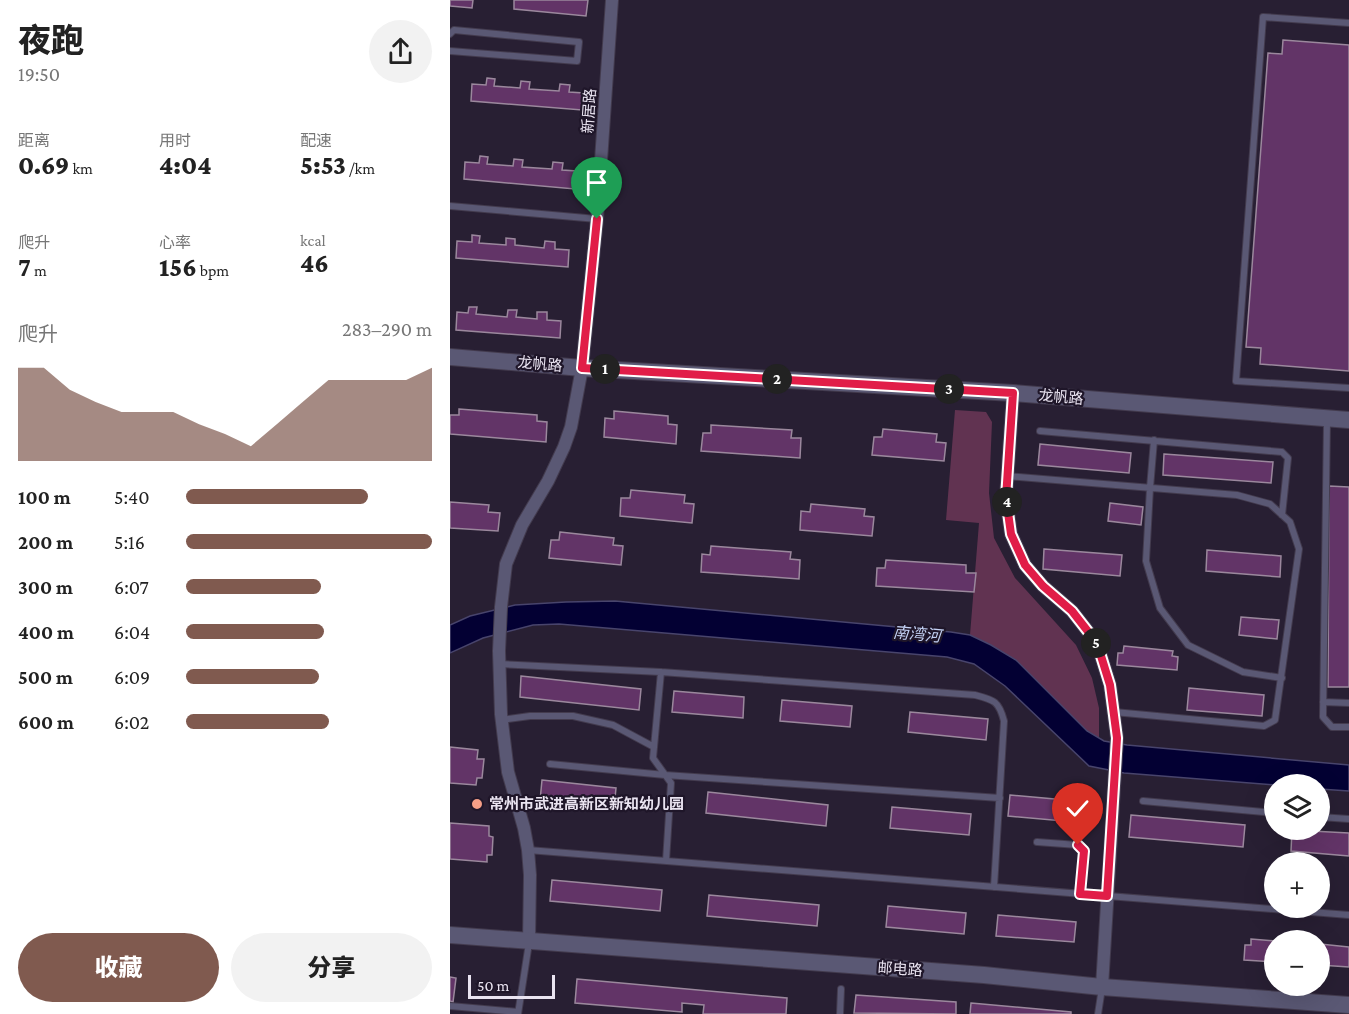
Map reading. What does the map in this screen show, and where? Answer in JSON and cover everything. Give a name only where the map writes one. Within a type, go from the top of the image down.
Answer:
[{"type":"street","name":"新居路","points":[[529,942],[528,850],[508,772],[501,720],[499,651],[501,606],[506,564],[522,525],[548,481],[564,447],[571,427],[582,368],[597,219],[612,0]]},
{"type":"street","name":"龙帆路","points":[[450,357],[582,368],[1013,393],[1349,420]]},
{"type":"street","points":[[1013,393],[1006,498],[1011,534],[1025,565],[1043,586],[1072,611],[1097,643],[1110,685],[1117,738],[1102,987]]},
{"type":"street","name":"邮电路","points":[[450,935],[1349,1005]]},
{"type":"lane","points":[[1349,23],[1263,17],[1236,381],[1349,388]]},
{"type":"lane","points":[[450,34],[454,30],[579,42],[577,61],[450,51]]},
{"type":"lane","points":[[450,207],[597,219]]},
{"type":"lane","points":[[1327,418],[1323,717],[1332,727],[1349,727]]},
{"type":"lane","points":[[1040,431],[1282,452],[1288,458],[1282,515]]},
{"type":"lane","points":[[1154,440],[1146,561],[1160,608],[1188,645],[1243,672],[1282,678]]},
{"type":"lane","points":[[1008,476],[1237,495],[1270,504],[1290,522],[1299,549],[1275,720],[1264,726],[1114,712]]},
{"type":"lane","points":[[499,664],[661,672],[975,695],[989,699],[1000,707],[1004,721],[994,887]]},
{"type":"lane","points":[[661,672],[653,758],[671,783],[666,861]]},
{"type":"lane","points":[[1323,702],[1349,703]]},
{"type":"lane","points":[[501,720],[530,716],[573,716],[613,724],[654,747]]},
{"type":"lane","points":[[550,764],[665,775],[1000,798]]},
{"type":"lane","points":[[1143,801],[1264,812]]},
{"type":"lane","points":[[1330,818],[1349,819]]},
{"type":"lane","points":[[1036,842],[1078,845],[1084,851],[1080,894]]},
{"type":"lane","points":[[528,850],[1349,915]]},
{"type":"lane","points":[[450,1006],[518,1013],[529,942]]},
{"type":"lane","points":[[1098,1014],[1102,987]]},
{"type":"lane","points":[[840,1014],[841,989]]},
{"type":"shaded area","points":[[955,410],[986,412],[992,422],[989,493],[994,538],[1015,578],[1076,645],[1092,678],[1099,708],[1099,738],[1087,731],[991,645],[970,635],[979,523],[946,520]]},
{"type":"water","name":"南湾河","points":[[615,601],[970,635],[1016,660],[1087,731],[1104,741],[1349,765],[1349,791],[1330,790],[1330,774],[1264,774],[1264,784],[1124,773],[1089,766],[1005,686],[974,664],[947,657],[559,624],[533,625],[483,638],[450,653],[450,625],[470,616],[515,605]]},
{"type":"building","points":[[450,0],[473,0],[472,8],[450,6]]},
{"type":"building","points":[[514,0],[588,0],[586,16],[514,9]]},
{"type":"building","points":[[1283,40],[1349,45],[1349,371],[1260,364],[1261,348],[1246,347],[1268,53],[1282,54]]},
{"type":"building","points":[[487,78],[495,79],[494,86],[520,88],[521,81],[530,82],[529,89],[559,91],[560,84],[570,85],[569,92],[584,93],[582,110],[471,101],[472,84],[486,85]]},
{"type":"building","points":[[480,156],[488,157],[487,164],[513,166],[514,159],[523,160],[522,167],[552,169],[553,162],[563,163],[562,170],[577,171],[575,189],[464,179],[465,162],[479,163]]},
{"type":"building","points":[[472,235],[480,236],[479,243],[506,245],[506,238],[515,239],[515,245],[544,248],[545,241],[555,242],[555,249],[569,250],[568,267],[456,258],[457,241],[472,242]]},
{"type":"building","points":[[469,307],[477,307],[476,314],[507,317],[508,310],[517,310],[516,317],[537,319],[537,312],[547,312],[547,320],[561,321],[560,338],[456,330],[457,312],[468,313]]},
{"type":"building","points":[[459,409],[537,415],[537,421],[547,422],[546,442],[450,434],[450,415],[459,415]]},
{"type":"building","points":[[614,411],[668,416],[668,424],[677,425],[676,444],[604,437],[605,418],[614,419]]},
{"type":"building","points":[[711,425],[792,430],[791,438],[801,438],[800,458],[701,451],[703,433],[711,433]]},
{"type":"building","points":[[883,429],[937,434],[936,442],[946,443],[944,461],[872,455],[874,437],[882,437]]},
{"type":"building","points":[[1040,444],[1131,453],[1129,473],[1038,465]]},
{"type":"building","points":[[1164,454],[1273,462],[1271,483],[1163,475]]},
{"type":"building","points":[[1329,486],[1349,487],[1349,687],[1328,687]]},
{"type":"building","points":[[631,490],[685,495],[684,503],[694,504],[692,523],[620,516],[621,498],[630,498]]},
{"type":"building","points":[[450,502],[489,505],[488,512],[500,513],[498,531],[450,528]]},
{"type":"building","points":[[1110,503],[1143,507],[1141,525],[1108,521]]},
{"type":"building","points":[[811,504],[865,509],[864,516],[874,517],[872,536],[800,530],[801,511],[810,512]]},
{"type":"building","points":[[560,532],[614,538],[613,545],[623,546],[621,565],[549,558],[551,540],[559,540]]},
{"type":"building","points":[[711,546],[791,552],[790,559],[800,560],[799,579],[701,572],[702,554],[710,555]]},
{"type":"building","points":[[1044,549],[1122,555],[1120,576],[1043,569]]},
{"type":"building","points":[[1207,550],[1281,556],[1280,577],[1206,571]]},
{"type":"building","points":[[886,560],[966,565],[966,573],[976,573],[974,592],[876,586],[877,568],[885,568]]},
{"type":"building","points":[[1241,617],[1279,620],[1277,639],[1239,635]]},
{"type":"building","points":[[1124,646],[1173,651],[1172,656],[1178,657],[1177,670],[1117,665],[1118,653],[1123,653]]},
{"type":"building","points":[[521,676],[641,689],[639,710],[520,697]]},
{"type":"building","points":[[1189,688],[1264,695],[1262,716],[1187,710]]},
{"type":"building","points":[[674,691],[744,697],[743,718],[672,712]]},
{"type":"building","points":[[782,700],[852,706],[850,727],[780,721]]},
{"type":"building","points":[[910,712],[988,719],[986,740],[908,732]]},
{"type":"building","points":[[450,747],[478,750],[477,759],[484,759],[482,778],[477,778],[476,785],[450,783]]},
{"type":"building","points":[[542,780],[616,788],[614,808],[540,801]]},
{"type":"building","points":[[708,792],[828,805],[826,826],[706,813]]},
{"type":"building","points":[[1010,795],[1088,802],[1086,823],[1008,816]]},
{"type":"building","points":[[892,807],[971,814],[969,835],[890,828]]},
{"type":"building","points":[[1131,815],[1245,825],[1243,847],[1129,837]]},
{"type":"building","points":[[450,823],[489,826],[489,836],[493,837],[492,855],[487,855],[487,862],[450,859]]},
{"type":"building","points":[[1330,832],[1349,833],[1349,856],[1330,854],[1330,852],[1291,851],[1292,840],[1330,840]]},
{"type":"building","points":[[552,880],[662,890],[660,911],[550,901]]},
{"type":"building","points":[[709,895],[819,905],[817,926],[707,916]]},
{"type":"building","points":[[888,906],[966,913],[964,934],[886,927]]},
{"type":"building","points":[[998,915],[1076,922],[1074,942],[996,936]]},
{"type":"building","points":[[1251,939],[1264,940],[1264,961],[1244,960],[1245,945],[1251,945]]},
{"type":"building","points":[[1330,945],[1349,947],[1349,967],[1330,966]]},
{"type":"building","points":[[450,977],[456,978],[453,1002],[450,1001]]},
{"type":"building","points":[[577,979],[787,998],[786,1014],[703,1014],[704,1005],[682,1003],[682,1012],[575,1003]]},
{"type":"building","points":[[856,995],[956,1002],[956,1014],[854,1013]]},
{"type":"building","points":[[971,1003],[1071,1012],[1071,1014],[970,1014]]},
{"type":"place","name":"常州市武进高新区新知幼儿园","points":[[477,804]]},
{"type":"route","points":[[597,219],[582,368],[1013,393],[1006,498],[1011,534],[1025,565],[1043,586],[1072,611],[1097,643],[1110,685],[1117,738],[1107,896],[1080,894],[1084,851],[1078,845]]}]
